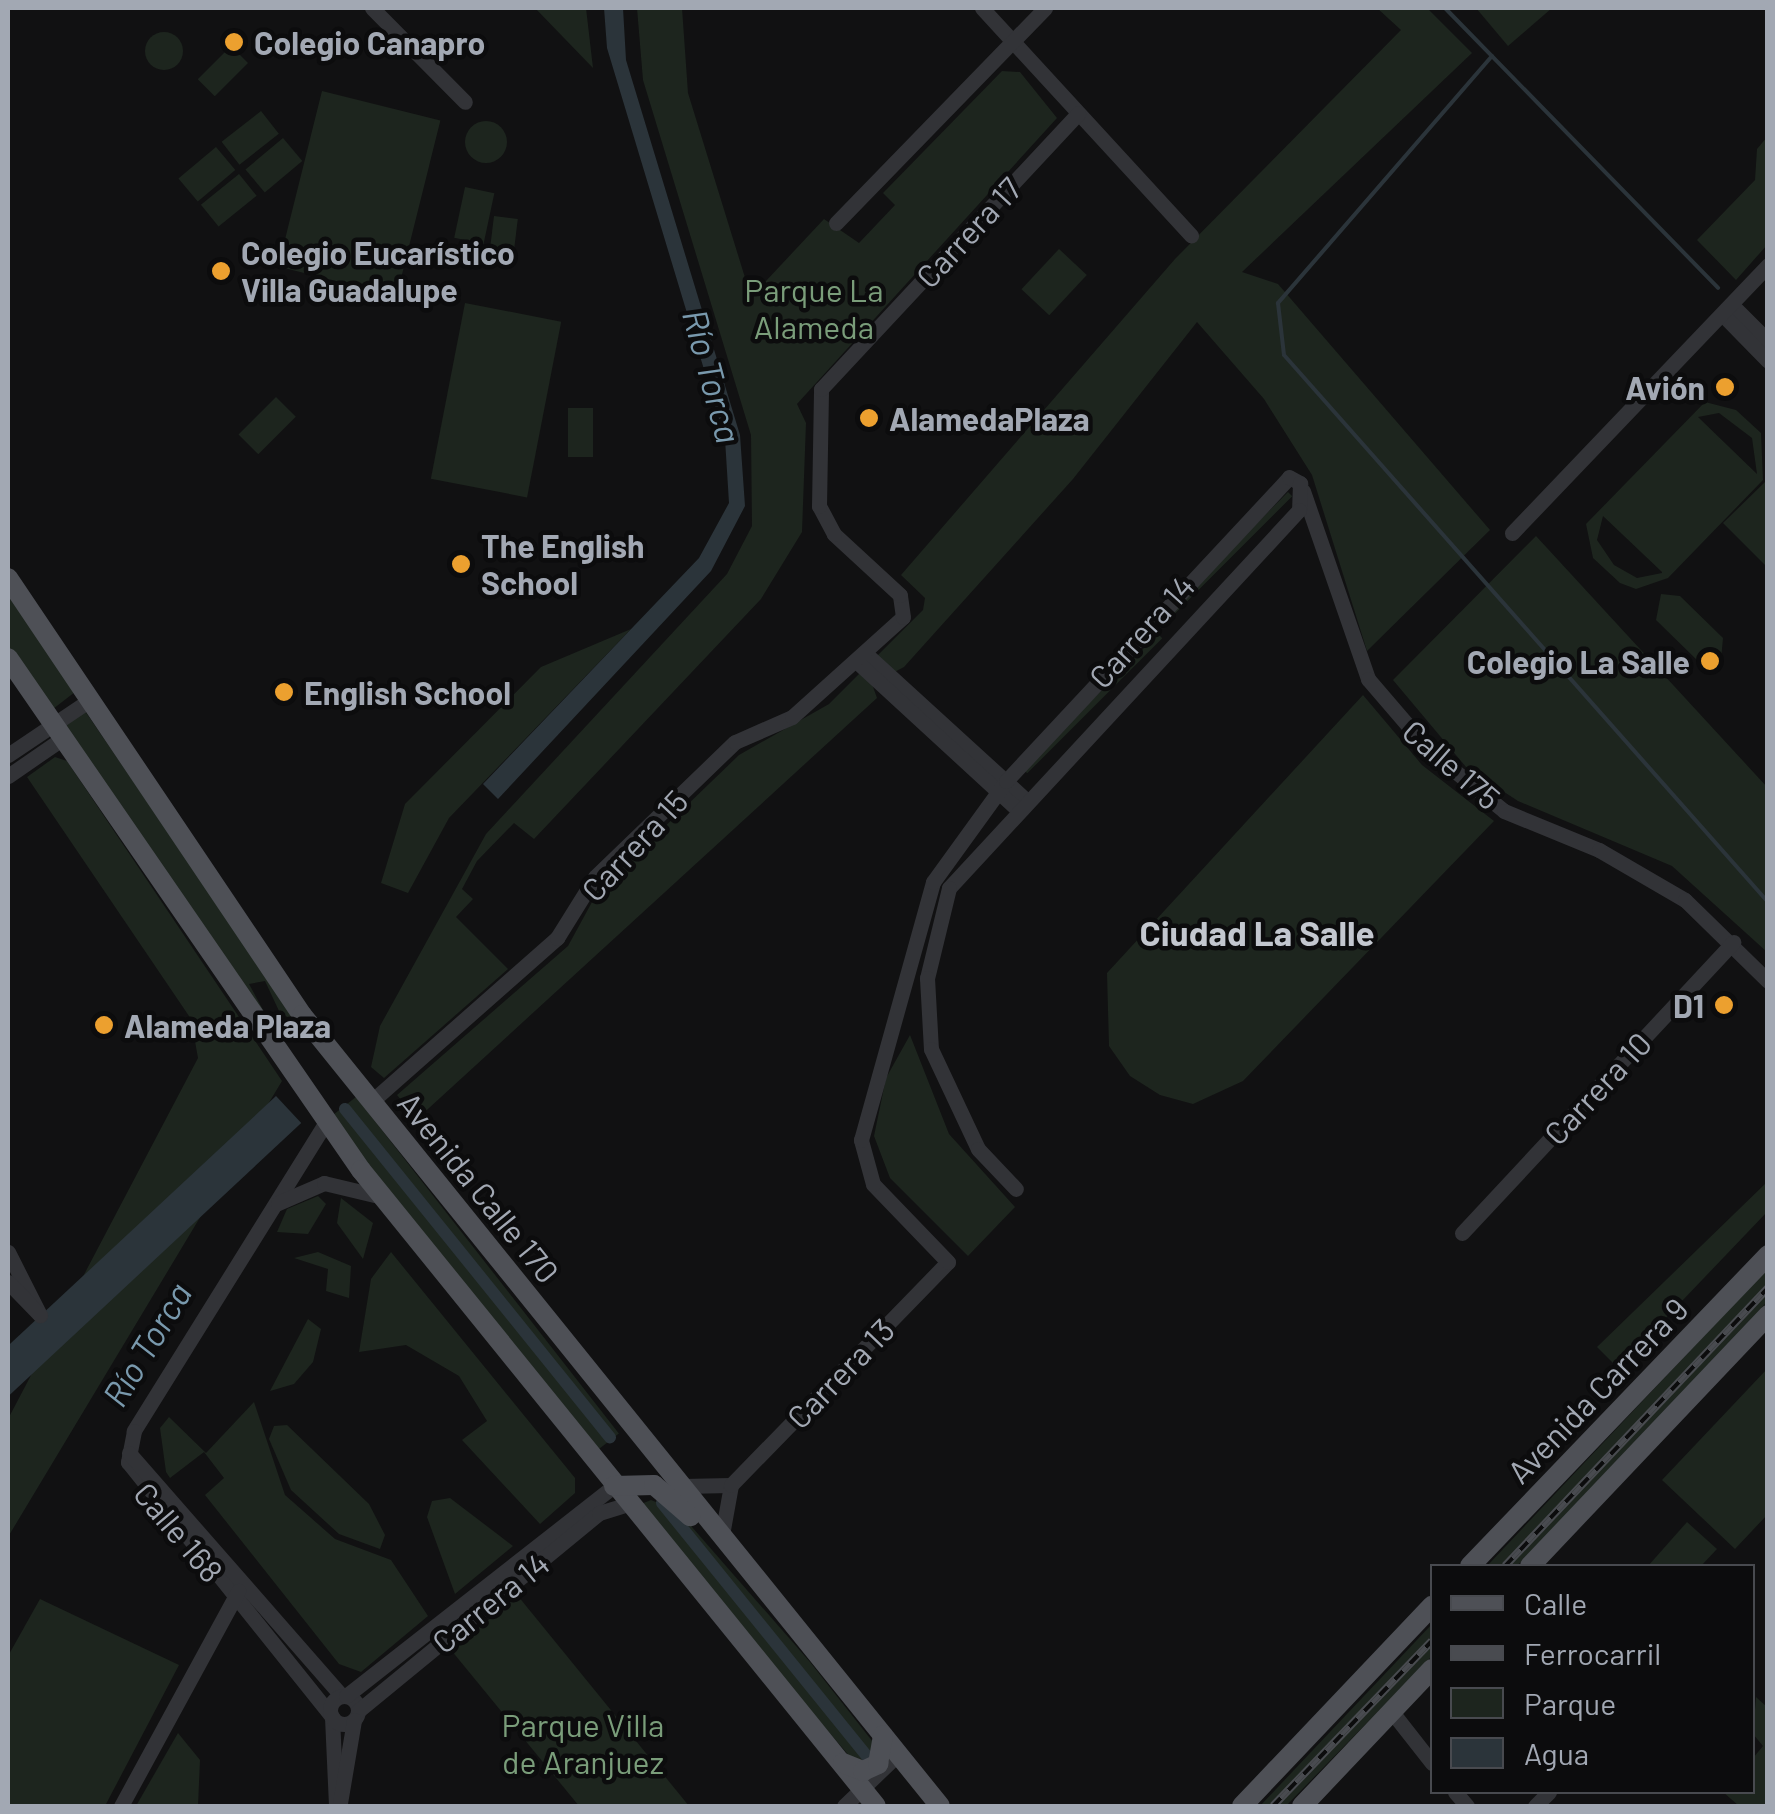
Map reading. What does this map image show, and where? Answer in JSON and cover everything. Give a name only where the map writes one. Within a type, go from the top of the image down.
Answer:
[{"type":"main road","name":"Avenida Calle 170","points":[[8,578],[284,990],[937,1806]]},
{"type":"main road","points":[[8,658],[326,1122],[384,1200],[870,1799]]},
{"type":"main road","name":"Avenida Carrera 9","points":[[1472,1564],[1768,1255]]},
{"type":"main road","points":[[1532,1564],[1768,1315]]},
{"type":"main road","points":[[614,1486],[641,1482],[671,1495],[788,1618]]},
{"type":"main road","points":[[1242,1806],[1430,1608]]},
{"type":"main road","points":[[1302,1806],[1430,1671]]},
{"type":"main road","points":[[836,1757],[871,1769],[883,1758],[882,1733]]},
{"type":"main road","points":[[920,1806],[937,1806]]},
{"type":"street","points":[[372,8],[465,102]]},
{"type":"street","points":[[982,8],[1192,236]]},
{"type":"street","points":[[836,223],[1045,8]]},
{"type":"street","name":"Carrera 17","points":[[905,605],[824,519],[819,454],[821,389],[1078,113]]},
{"type":"street","points":[[1512,532],[1768,264]]},
{"type":"street","points":[[1728,310],[1768,341]]},
{"type":"street","points":[[1728,310],[1768,361]]},
{"type":"street","name":"Carrera 14","points":[[903,1011],[933,882],[1001,786],[1277,480],[1300,482]]},
{"type":"street","points":[[1016,1189],[949,1102],[932,1050],[927,978],[949,888],[1299,510],[1300,482]]},
{"type":"street","name":"Calle 175","points":[[1300,482],[1368,679],[1397,716],[1504,811],[1644,873],[1733,942],[1768,980]]},
{"type":"street","name":"Carrera 15","points":[[372,1101],[557,938],[595,877],[735,742],[792,717],[860,658],[905,605]]},
{"type":"street","points":[[860,658],[1022,805]]},
{"type":"street","points":[[8,776],[90,700]]},
{"type":"street","points":[[8,755],[58,731]]},
{"type":"street","name":"Carrera 10","points":[[1462,1234],[1733,942]]},
{"type":"street","points":[[903,1011],[927,978]]},
{"type":"street","name":"Carrera 13","points":[[730,1484],[948,1262],[863,1161],[864,1104],[903,1011]]},
{"type":"street","points":[[268,1213],[326,1122]]},
{"type":"street","points":[[268,1213],[324,1183],[384,1200]]},
{"type":"street","name":"Calle 168","points":[[268,1213],[128,1453],[137,1484],[344,1696],[356,1716]]},
{"type":"street","points":[[8,1252],[40,1315],[8,1282]]},
{"type":"street","points":[[682,1486],[730,1484],[722,1536]]},
{"type":"street","name":"Carrera 14","points":[[344,1696],[614,1486]]},
{"type":"street","name":"Carrera 14","points":[[356,1716],[599,1513],[628,1504]]},
{"type":"street","points":[[121,1806],[238,1591]]},
{"type":"street","name":"Calle 168","points":[[238,1591],[332,1717]]},
{"type":"street","points":[[338,1806],[332,1717],[344,1696]]},
{"type":"street","points":[[1392,1712],[1430,1760]]},
{"type":"street","points":[[332,1717],[356,1716],[338,1806]]},
{"type":"street","points":[[844,1806],[870,1799],[898,1754]]},
{"type":"green space","points":[[535,8],[586,8],[593,68]]},
{"type":"green space","name":"Parque La Alameda","points":[[637,8],[682,8],[688,93],[751,297],[824,219],[859,243],[895,205],[883,193],[1002,71],[1020,72],[1057,118],[797,404],[806,423],[802,532],[761,599],[534,839],[514,823],[477,861],[462,889],[473,899],[456,917],[508,969],[384,1078],[371,1067],[380,1026],[486,834],[727,574],[752,526],[751,435],[643,80]]},
{"type":"green space","points":[[1377,8],[1427,8],[1472,53],[1242,272],[1278,284],[1490,530],[1367,651],[1312,475],[1264,399],[1197,322],[1073,479],[904,667],[872,684],[877,698],[417,1119],[397,1095],[568,946],[598,891],[739,755],[829,704],[923,610],[925,598],[901,575],[1175,259],[1401,30]]},
{"type":"green space","points":[[1476,8],[1552,8],[1508,46]]},
{"type":"green space","points":[[164,32],[177,38],[183,51],[177,64],[164,70],[151,64],[145,51],[151,38]]},
{"type":"green space","points":[[231,46],[248,63],[215,96],[198,79]]},
{"type":"green space","points":[[322,91],[440,121],[397,296],[278,267]]},
{"type":"green space","points":[[261,111],[279,134],[239,165],[222,142]]},
{"type":"green space","points":[[486,121],[501,127],[507,142],[501,157],[486,163],[471,157],[465,142],[471,127]]},
{"type":"green space","points":[[1767,137],[1767,245],[1736,280],[1697,240],[1755,180],[1757,149]]},
{"type":"green space","points":[[283,138],[302,161],[265,192],[245,169]]},
{"type":"green space","points":[[216,147],[235,170],[198,201],[178,178]]},
{"type":"green space","points":[[239,174],[257,196],[219,227],[201,205]]},
{"type":"green space","points":[[465,187],[494,193],[484,244],[454,238]]},
{"type":"green space","points":[[494,216],[518,219],[512,264],[489,261]]},
{"type":"green space","points":[[1059,249],[1087,275],[1049,315],[1021,289]]},
{"type":"green space","points":[[465,303],[561,322],[527,497],[431,479]]},
{"type":"green space","points":[[276,397],[296,417],[258,454],[239,434]]},
{"type":"green space","points":[[1705,402],[1736,410],[1761,433],[1763,480],[1668,578],[1636,589],[1620,583],[1593,558],[1586,524]],"holes":[[[1719,413],[1752,438],[1757,474],[1698,417]],[[1603,516],[1662,572],[1662,573],[1637,578],[1614,565],[1597,540]]]},
{"type":"green space","points":[[568,408],[593,408],[593,457],[568,457]]},
{"type":"green space","points":[[1765,482],[1768,484],[1767,567],[1723,523]]},
{"type":"green space","points":[[1288,492],[1292,496],[1164,624],[1160,620]]},
{"type":"green space","points":[[1536,536],[1767,787],[1767,952],[1672,866],[1518,801],[1466,767],[1393,680]]},
{"type":"green space","points":[[8,594],[75,692],[53,709],[8,646]]},
{"type":"green space","points":[[1661,594],[1680,596],[1723,638],[1721,660],[1699,662],[1656,620]]},
{"type":"green space","points":[[631,629],[449,818],[408,893],[381,883],[405,804],[541,667]]},
{"type":"green space","points":[[1158,634],[1162,638],[1027,773],[1023,769]]},
{"type":"green space","points":[[1363,695],[1422,765],[1494,821],[1243,1081],[1193,1104],[1160,1095],[1130,1076],[1109,1046],[1107,973]]},
{"type":"green space","points":[[85,711],[301,1027],[279,1011],[265,981],[249,984],[280,1041],[65,725]]},
{"type":"green space","points":[[55,757],[67,761],[282,1081],[8,1537],[8,1419],[198,1058],[191,1019],[27,777]]},
{"type":"green space","points":[[910,1035],[949,1134],[1015,1207],[968,1256],[890,1178],[874,1136],[886,1078]]},
{"type":"green space","points":[[356,1097],[619,1433],[593,1454],[330,1117]]},
{"type":"green space","points":[[1767,1182],[1767,1212],[1618,1368],[1597,1347]]},
{"type":"green space","points":[[318,1196],[326,1204],[308,1234],[277,1232],[287,1209]]},
{"type":"green space","points":[[341,1198],[373,1223],[363,1259],[337,1223]]},
{"type":"green space","points":[[318,1252],[351,1266],[349,1298],[326,1291],[328,1269],[294,1258]]},
{"type":"green space","points":[[391,1252],[575,1478],[575,1493],[540,1524],[462,1440],[487,1421],[459,1376],[406,1345],[359,1352],[371,1279]]},
{"type":"green space","points":[[1767,1269],[1767,1302],[1519,1564],[1489,1564]]},
{"type":"green space","points":[[308,1319],[321,1329],[313,1362],[294,1384],[270,1391]]},
{"type":"green space","points":[[1767,1369],[1767,1515],[1735,1549],[1662,1480]]},
{"type":"green space","points":[[254,1402],[285,1495],[335,1539],[391,1560],[428,1616],[361,1672],[339,1664],[205,1495],[224,1478],[204,1452],[170,1478],[166,1472],[160,1428],[169,1417],[206,1453]]},
{"type":"green space","points":[[287,1425],[369,1504],[385,1535],[380,1549],[339,1534],[291,1490],[269,1439],[274,1426]]},
{"type":"green space","points":[[450,1498],[513,1546],[455,1594],[427,1517],[432,1501]]},
{"type":"green space","points":[[651,1500],[678,1511],[810,1662],[873,1742],[872,1763],[851,1758],[636,1506]]},
{"type":"green space","points":[[1687,1522],[1717,1549],[1703,1564],[1650,1564]]},
{"type":"green space","name":"Parque Villa de Aranjuez","points":[[518,1596],[689,1806],[579,1806],[451,1650]]},
{"type":"green space","points":[[40,1599],[179,1665],[105,1806],[8,1806],[8,1656]]},
{"type":"green space","points":[[1430,1626],[1430,1658],[1286,1806],[1260,1806]]},
{"type":"green space","points":[[1756,1697],[1767,1707],[1767,1806],[1739,1806],[1725,1794],[1755,1794],[1755,1756],[1763,1746],[1755,1736]]},
{"type":"green space","points":[[178,1733],[200,1760],[198,1806],[136,1806]]},
{"type":"water","name":"Río Torca","points":[[604,8],[623,8],[626,60],[740,435],[745,506],[711,571],[498,799],[483,784],[699,558],[729,503],[725,439],[607,48]]},
{"type":"water","points":[[276,1096],[301,1123],[8,1397],[8,1346]]},
{"type":"waterway","points":[[1445,8],[1718,288]]},
{"type":"waterway","points":[[1492,56],[1278,303],[1284,355],[1768,902]]},
{"type":"waterway","points":[[345,1109],[610,1438]]},
{"type":"waterway","points":[[662,1503],[869,1759]]},
{"type":"railway","points":[[1507,1564],[1768,1288]]},
{"type":"railway","points":[[1273,1806],[1430,1643]]},
{"type":"place","name":"Colegio Canapro","points":[[234,42]]},
{"type":"place","name":"Colegio Eucarístico Villa Guadalupe","points":[[221,271]]},
{"type":"place","name":"Avión","points":[[1725,387]]},
{"type":"place","name":"AlamedaPlaza","points":[[869,418]]},
{"type":"place","name":"The English School","points":[[461,564]]},
{"type":"place","name":"Colegio La Salle","points":[[1710,661]]},
{"type":"place","name":"English School","points":[[284,692]]},
{"type":"place","name":"D1","points":[[1724,1005]]},
{"type":"place","name":"Alameda Plaza","points":[[104,1025]]},
{"type":"district","name":"Ciudad La Salle","points":[[1257,932]]}]
